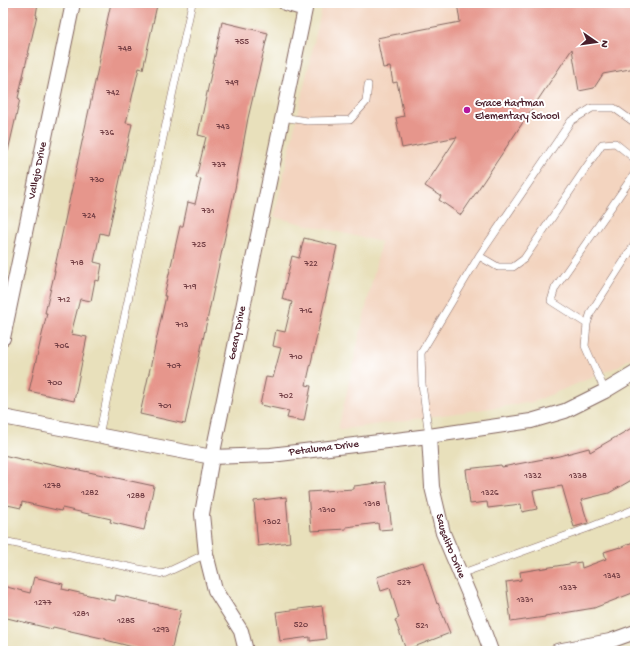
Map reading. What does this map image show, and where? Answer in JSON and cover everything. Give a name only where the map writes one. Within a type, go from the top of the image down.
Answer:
[{"type":"street","name":"Vallejo Drive","points":[[3,338],[72,3]]},
{"type":"street","name":"Geary Drive","points":[[246,651],[241,631],[215,590],[206,554],[202,514],[212,457],[305,8],[286,3]]},
{"type":"street","name":"Petaluma Drive","points":[[3,417],[212,457],[271,455],[429,436],[531,421],[565,411],[605,391],[635,372]]},
{"type":"street","name":"Sausalito Drive","points":[[429,436],[432,487],[443,533],[479,618],[490,651]]},
{"type":"street","points":[[557,651],[610,641],[635,632]]},
{"type":"lane","points":[[99,435],[192,3]]},
{"type":"lane","points":[[282,116],[307,121],[350,120],[366,102],[368,85]]},
{"type":"lane","points":[[429,436],[422,384],[421,354],[479,256],[571,121],[592,108],[614,108],[635,123]]},
{"type":"lane","points":[[479,256],[498,268],[513,267],[524,260],[602,144],[615,143],[635,159]]},
{"type":"lane","points":[[587,324],[551,301],[554,288],[635,173]]},
{"type":"lane","points":[[605,391],[585,346],[587,324],[592,312],[635,244]]},
{"type":"lane","points":[[460,574],[588,528],[635,509]]},
{"type":"lane","points":[[3,541],[163,574],[206,554]]},
{"type":"shaded area","name":"Grace Hartman Elementary School","points":[[323,3],[635,3],[635,355],[617,367],[533,402],[338,430],[381,242],[274,217]]},
{"type":"building","points":[[3,3],[38,3],[37,15],[18,98],[20,99],[8,151],[3,151]]},
{"type":"building","points":[[111,3],[149,3],[157,5],[143,69],[139,68],[126,123],[132,124],[108,235],[100,233],[94,262],[102,264],[99,281],[95,280],[91,301],[80,299],[71,334],[87,337],[74,401],[29,391],[47,313],[45,313]]},
{"type":"building","name":"Grace Hartman Elementary School","points":[[457,3],[631,3],[634,16],[635,15],[635,68],[603,74],[594,88],[579,91],[572,49],[461,215],[439,200],[441,196],[425,186],[457,137],[402,148],[396,118],[404,116],[397,82],[393,83],[390,67],[383,68],[377,38],[460,22]]},
{"type":"building","points":[[222,22],[268,33],[248,118],[234,194],[185,424],[140,414],[180,226],[183,226],[188,202],[195,204],[201,179],[196,178],[206,137],[198,135]]},
{"type":"building","points":[[304,238],[337,246],[306,385],[311,386],[304,421],[287,418],[289,411],[260,405],[266,377],[273,378],[281,348],[273,346],[276,330],[285,332],[292,302],[282,299],[292,256],[299,258]]},
{"type":"building","points":[[635,426],[635,478],[609,493],[581,500],[588,523],[574,527],[562,486],[533,491],[537,509],[522,512],[521,504],[488,508],[487,502],[470,504],[466,469],[501,465],[502,467],[559,456],[589,448],[590,452]]},
{"type":"building","points":[[3,455],[154,486],[144,530],[110,522],[111,519],[62,508],[61,511],[22,502],[21,508],[3,504]]},
{"type":"building","points":[[386,482],[392,529],[379,530],[378,523],[346,527],[346,529],[311,531],[308,492],[354,489],[354,486]]},
{"type":"building","points":[[286,497],[290,542],[258,546],[254,501]]},
{"type":"building","points":[[635,541],[635,592],[594,608],[511,622],[506,582],[521,580],[520,572],[581,562],[582,568],[606,559],[604,552],[620,548]]},
{"type":"building","points":[[423,562],[437,604],[438,603],[450,633],[406,650],[395,620],[399,618],[390,588],[381,591],[377,577]]},
{"type":"building","points":[[34,577],[63,584],[62,589],[115,601],[116,595],[181,610],[171,651],[148,651],[106,639],[53,627],[52,629],[3,617],[3,586],[30,593]]},
{"type":"building","points":[[322,606],[326,639],[310,641],[310,637],[280,641],[276,612]]},
{"type":"place","name":"Grace Hartman Elementary School","points":[[467,110]]}]
